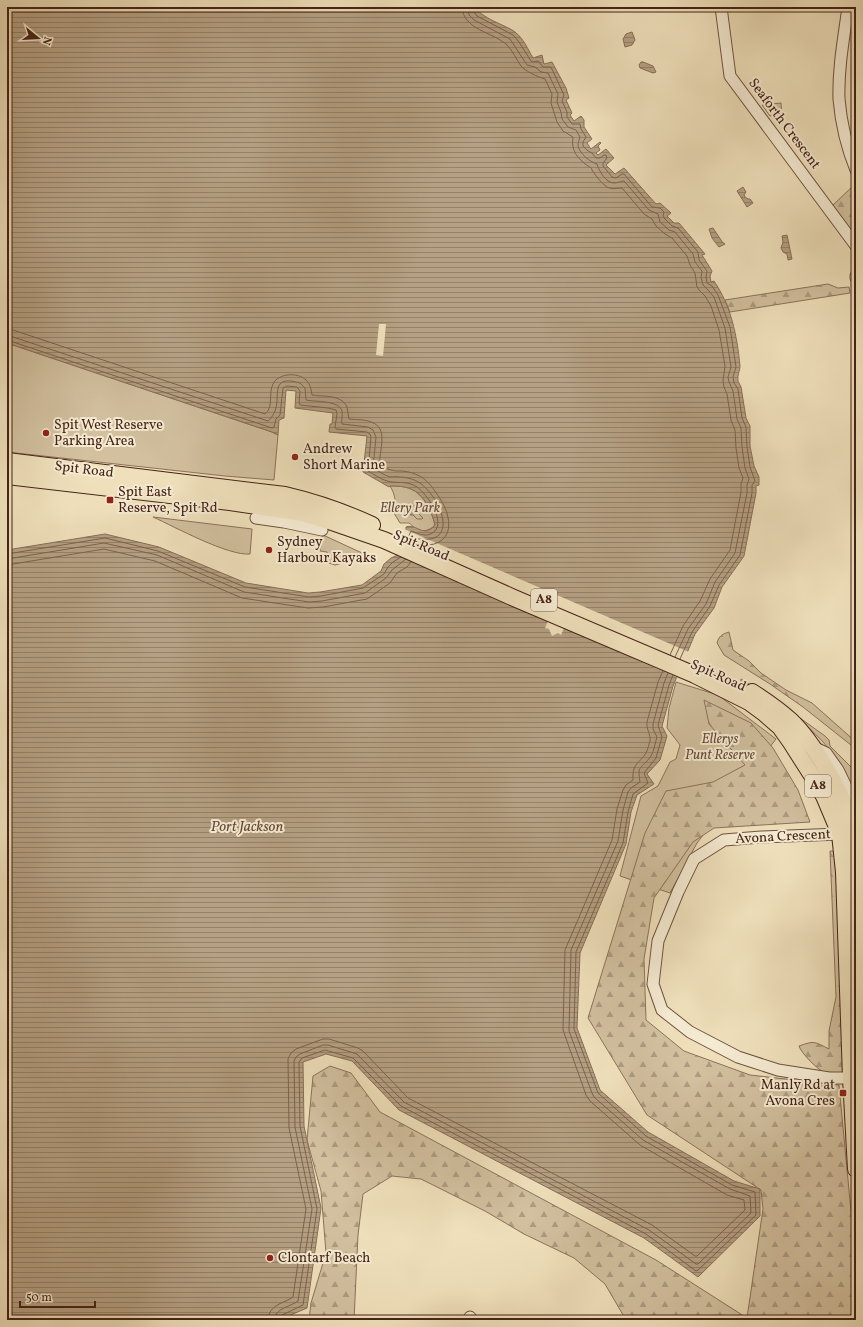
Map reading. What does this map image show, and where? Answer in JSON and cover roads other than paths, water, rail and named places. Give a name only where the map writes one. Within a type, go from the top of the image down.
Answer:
[{"type":"highway","name":"Spit Road","points":[[7,461],[285,495],[305,499],[336,510],[514,598],[752,691],[771,704],[792,722],[812,747]]},
{"type":"highway","name":"Spit Road","points":[[7,476],[215,500],[303,513],[386,536]]},
{"type":"highway","name":"A8","points":[[696,670],[749,702],[780,727],[824,796],[850,830],[844,872],[856,1168]]},
{"type":"highway","name":"A8","points":[[812,747],[837,788],[850,819],[856,876]]},
{"type":"street","name":"Seaforth Crescent","points":[[721,7],[730,76],[856,246]]},
{"type":"street","points":[[848,7],[839,98],[844,132],[856,170]]},
{"type":"street","points":[[256,518],[291,523],[322,530]]},
{"type":"street","points":[[812,747],[826,753],[838,770],[852,799],[856,802]]},
{"type":"street","name":"Avona Crescent","points":[[850,830],[724,840],[694,859],[678,892],[658,941],[653,984],[662,1010],[690,1032],[738,1057],[778,1070],[828,1078],[853,1078]]},
{"type":"water","name":"Port Jackson","points":[[7,7],[476,7],[483,15],[518,34],[533,58],[542,55],[544,64],[552,62],[566,88],[569,98],[566,100],[572,113],[570,115],[574,121],[581,116],[584,120],[584,127],[592,139],[587,143],[591,149],[600,142],[601,143],[598,146],[600,150],[596,153],[598,155],[606,149],[614,158],[606,165],[615,174],[624,168],[656,204],[660,203],[671,213],[667,216],[674,223],[679,223],[705,254],[702,255],[712,271],[710,276],[711,282],[714,281],[725,300],[735,332],[740,366],[738,381],[741,387],[746,418],[750,426],[750,446],[754,466],[759,477],[759,485],[756,486],[744,556],[722,587],[714,608],[695,634],[673,686],[662,726],[667,736],[660,760],[647,774],[654,784],[637,795],[631,812],[626,844],[580,953],[577,1028],[600,1090],[648,1132],[734,1181],[760,1189],[760,1216],[698,1277],[644,1238],[399,1110],[352,1061],[326,1054],[303,1062],[304,1126],[321,1208],[307,1308],[279,1320],[7,1320],[7,550],[105,534],[159,547],[246,583],[308,593],[362,585],[381,571],[384,564],[391,558],[398,555],[406,527],[410,526],[427,531],[435,525],[427,504],[416,491],[403,487],[389,487],[363,472],[367,436],[329,432],[330,424],[332,424],[333,413],[295,408],[296,391],[286,390],[284,418],[279,420],[278,435],[7,343]]},
{"type":"water","points":[[632,32],[635,40],[632,45],[625,47],[623,39],[626,34]]},
{"type":"water","points":[[641,62],[653,66],[656,72],[653,73],[640,68],[639,65]]},
{"type":"water","points":[[743,187],[746,192],[744,195],[745,197],[750,199],[753,203],[747,207],[737,191]]},
{"type":"water","points":[[713,228],[725,244],[719,247],[712,238],[709,229]]},
{"type":"water","points":[[787,235],[792,259],[788,260],[787,254],[783,252],[781,248],[783,242],[782,236]]},
{"type":"place","name":"Spit West Reserve Parking Area","points":[[46,433]]},
{"type":"place","name":"Andrew Short Marine","points":[[295,457]]},
{"type":"place","name":"Spit East Reserve, Spit Rd","points":[[110,500]]},
{"type":"place","name":"Sydney Harbour Kayaks","points":[[269,550]]},
{"type":"place","name":"Manly Rd at Avona Cres","points":[[843,1093]]},
{"type":"place","name":"Clontarf Beach","points":[[270,1258]]},
{"type":"park label","name":"Ellery Park","points":[[410,508]]},
{"type":"park label","name":"Ellerys Punt Reserve","points":[[720,748]]}]
